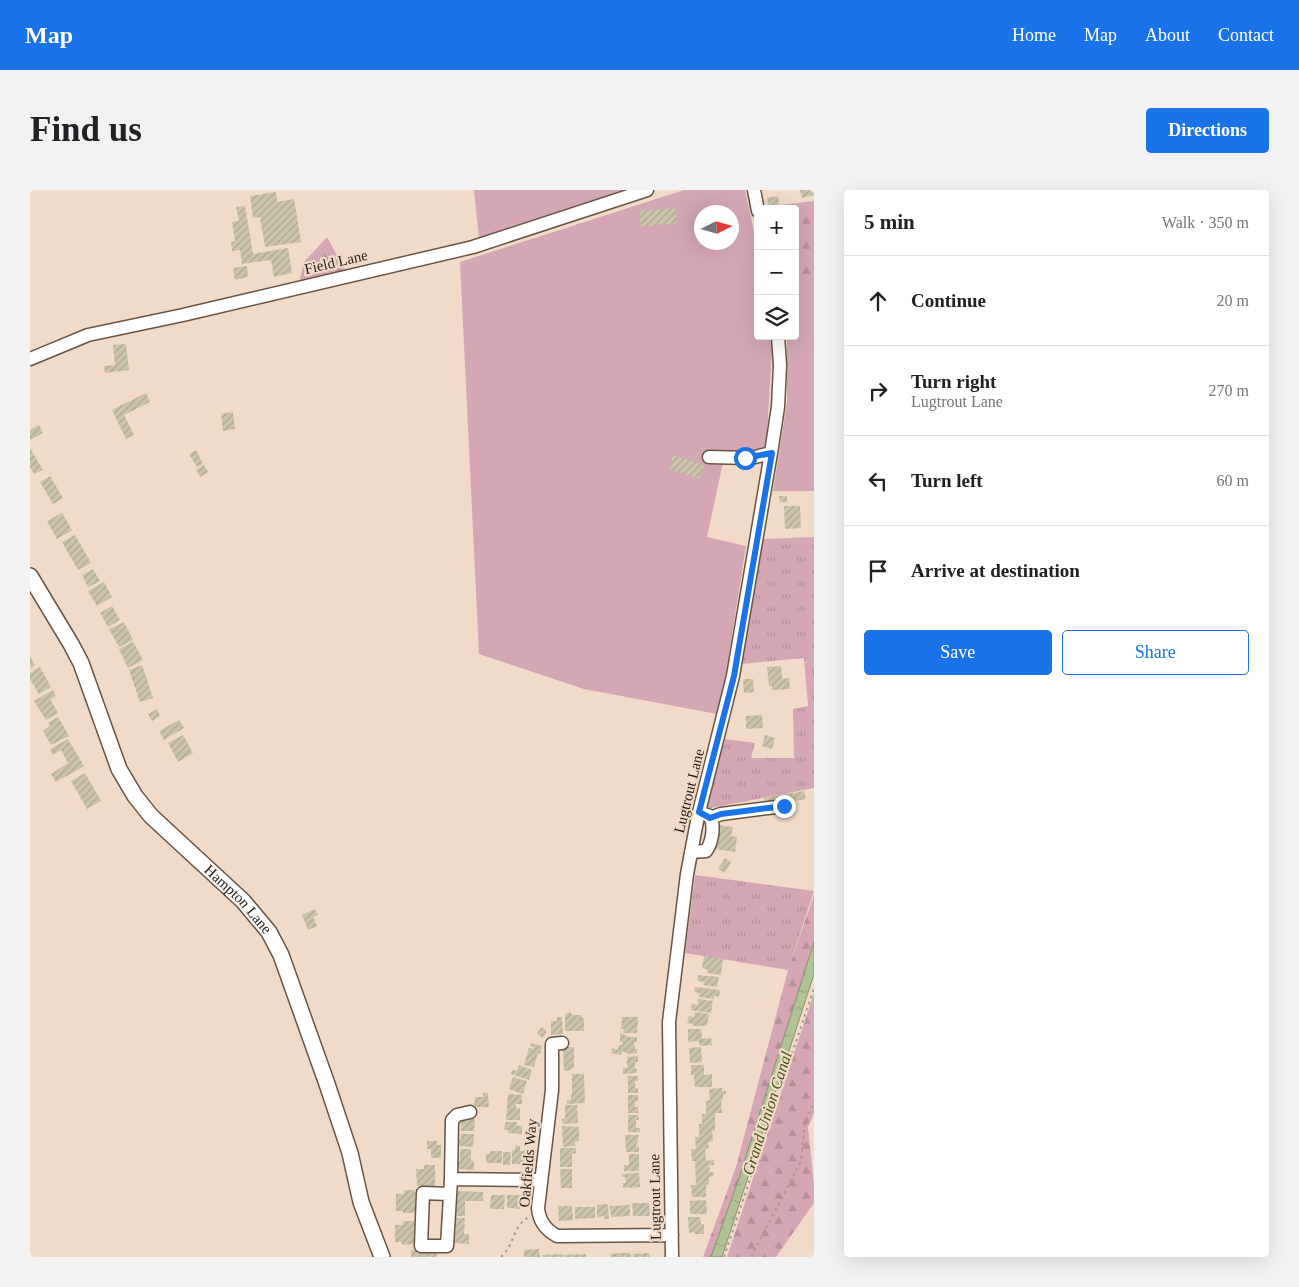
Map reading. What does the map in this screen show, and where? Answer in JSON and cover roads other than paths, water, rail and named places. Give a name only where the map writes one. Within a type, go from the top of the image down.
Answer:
[{"type":"main road","name":"Hampton Lane","points":[[30,576],[81,663],[119,769],[135,796],[151,816],[244,901],[268,932],[280,955],[327,1084],[350,1153],[360,1202],[382,1257]]},
{"type":"street","name":"Field Lane","points":[[30,359],[88,334],[183,315],[473,247],[647,190]]},
{"type":"street","points":[[754,190],[757,205]]},
{"type":"street","name":"Lugtrout Lane","points":[[672,1257],[669,1022],[691,852],[705,815],[734,676],[772,453],[778,407],[780,364],[778,340]]},
{"type":"street","points":[[709,457],[751,458],[772,453]]},
{"type":"street","points":[[705,815],[784,806]]},
{"type":"street","name":"Oakfields Way","points":[[562,1043],[552,1044],[552,1090],[540,1180],[539,1215],[544,1226],[557,1236],[672,1235]]},
{"type":"street","points":[[470,1112],[457,1115],[452,1120],[450,1188],[447,1246],[421,1246],[423,1193],[450,1188],[540,1180]]},
{"type":"water","name":"Grand Union Canal","points":[[814,942],[814,974],[722,1257],[711,1257],[739,1178]]}]
